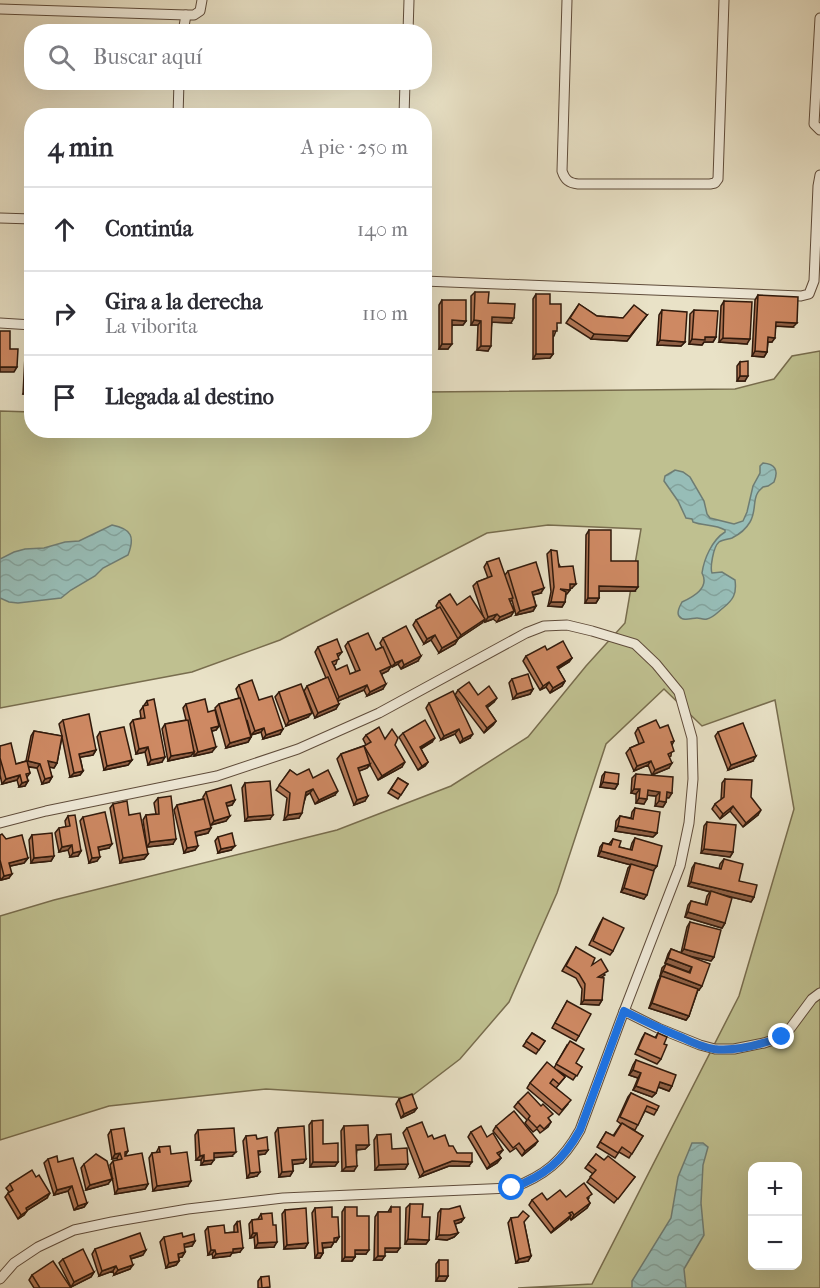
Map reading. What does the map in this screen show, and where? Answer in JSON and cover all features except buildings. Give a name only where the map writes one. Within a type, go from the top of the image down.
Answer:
[{"type":"street","points":[[0,9],[194,15],[200,12],[202,0]]},
{"type":"street","points":[[408,24],[409,0]]},
{"type":"street","points":[[567,0],[562,171],[564,179],[578,184],[715,183],[718,178],[724,0]]},
{"type":"street","points":[[184,24],[186,15]]},
{"type":"street","points":[[820,18],[814,124],[820,130]]},
{"type":"street","points":[[178,108],[179,90]]},
{"type":"street","points":[[404,108],[405,90]]},
{"type":"street","points":[[432,281],[801,296],[809,294],[814,281],[820,175]]},
{"type":"street","points":[[0,218],[24,219]]},
{"type":"street","points":[[0,323],[24,324]]},
{"type":"street","points":[[0,823],[46,811],[217,776],[298,749],[379,713],[526,633],[544,626],[567,625],[635,644],[656,664],[679,692],[692,738],[693,779],[689,823],[680,866],[580,1130],[572,1145],[555,1164],[532,1180],[512,1188],[283,1198],[188,1209],[112,1222],[75,1230],[38,1247],[14,1263],[0,1279]]},
{"type":"street","points":[[624,1011],[700,1045],[715,1049],[734,1049],[782,1037],[812,999],[820,993]]},
{"type":"green space","points":[[820,351],[820,1288],[518,1288],[592,1284],[739,996],[794,809],[775,700],[702,726],[664,689],[606,744],[557,893],[509,1002],[460,1059],[409,1098],[266,1089],[109,1106],[0,1140],[0,916],[54,900],[337,830],[451,786],[528,737],[586,666],[625,623],[641,529],[548,525],[487,533],[280,640],[192,672],[0,708],[0,411],[24,412],[24,438],[432,438],[432,392],[735,389],[774,379],[792,356]]},
{"type":"water","points":[[763,463],[775,468],[774,482],[757,493],[753,515],[747,527],[732,538],[719,542],[712,558],[712,573],[722,572],[735,580],[734,596],[709,618],[681,618],[678,613],[680,605],[702,587],[704,578],[702,573],[707,556],[725,530],[686,518],[678,501],[664,481],[665,476],[675,470],[683,472],[690,477],[704,501],[710,518],[734,524],[743,521],[753,486]]},
{"type":"water","points":[[112,525],[124,529],[130,535],[128,555],[103,568],[95,576],[61,598],[18,603],[0,598],[0,559],[25,549],[79,541]]},
{"type":"water","points":[[692,1143],[703,1143],[708,1147],[703,1165],[701,1203],[704,1235],[684,1269],[686,1288],[632,1288],[632,1281],[671,1218],[678,1177]]},
{"type":"route","points":[[512,1188],[532,1180],[555,1164],[572,1145],[580,1130],[624,1011],[658,1028],[715,1049],[734,1049],[782,1037]]}]
